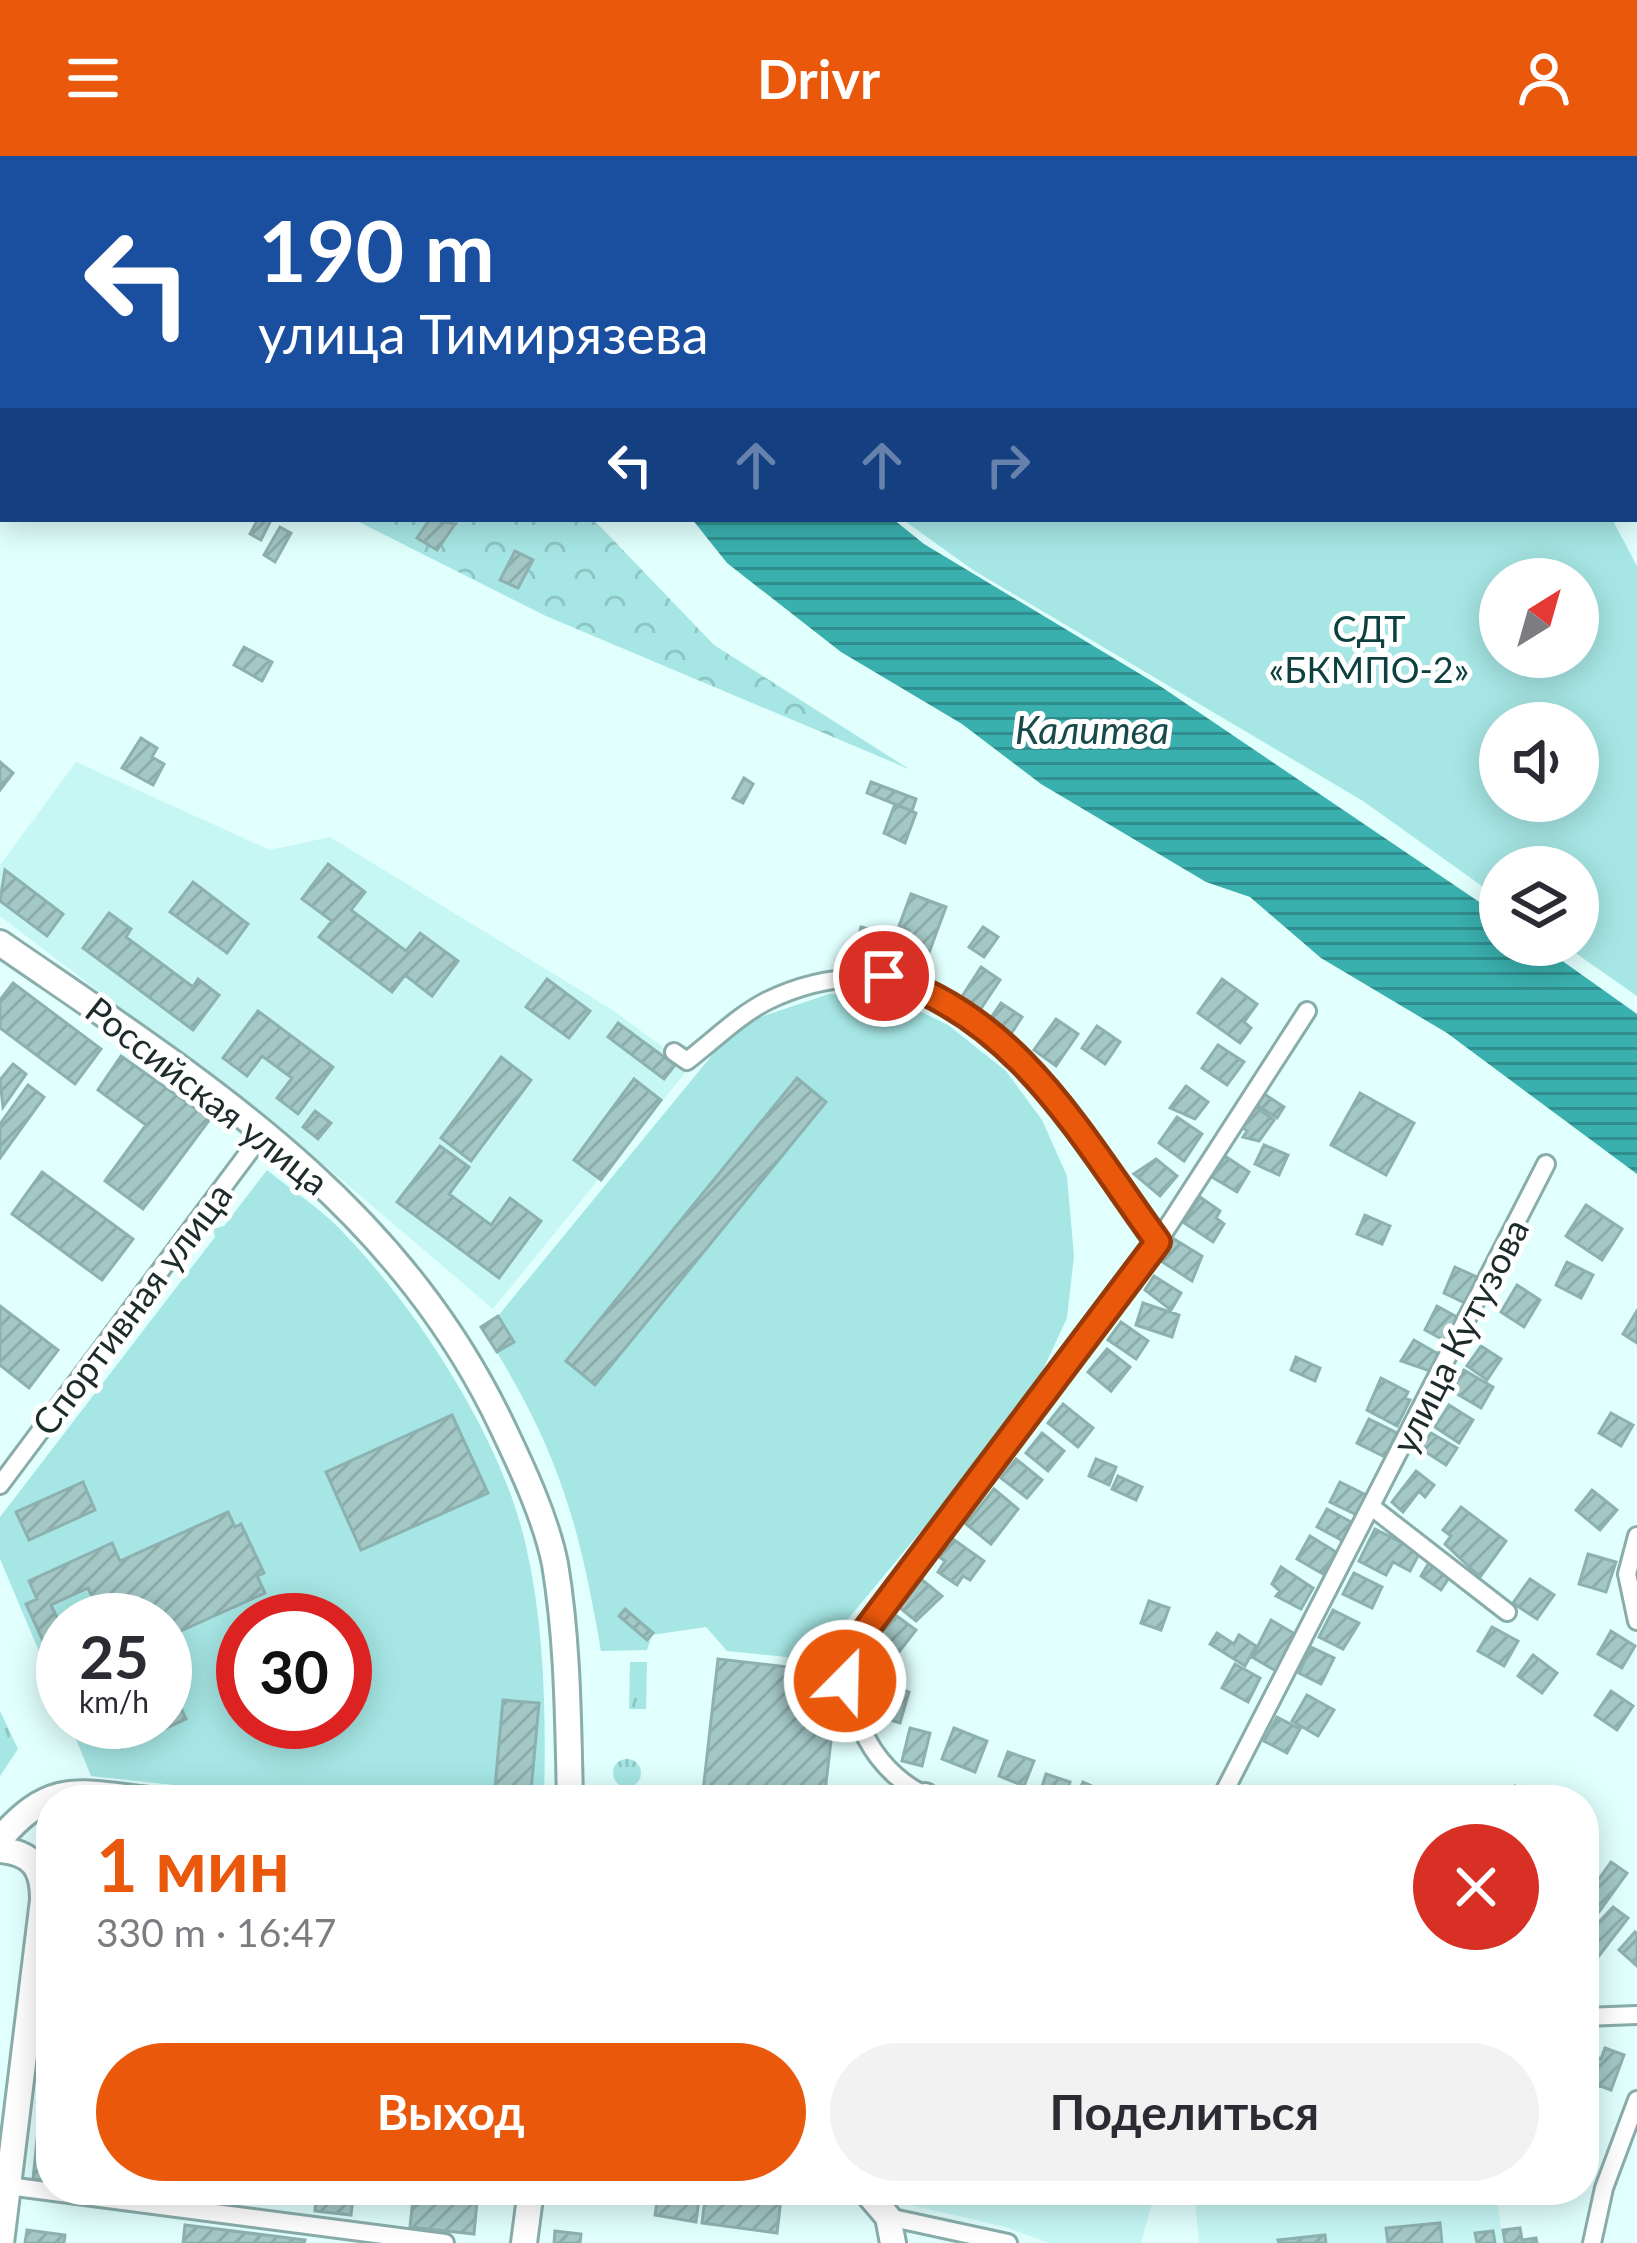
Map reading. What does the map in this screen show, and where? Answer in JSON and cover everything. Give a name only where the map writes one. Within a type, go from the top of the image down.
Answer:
[{"type":"street","name":"Российская улица","points":[[0,943],[310,1168],[388,1250],[471,1360],[519,1462],[554,1560],[566,1662],[570,1785]]},
{"type":"street","points":[[674,1052],[687,1061],[766,1002],[822,984],[884,976],[935,992],[1027,1063],[1158,1242]]},
{"type":"street","points":[[911,1785],[874,1755],[845,1681],[853,1647],[1158,1242],[1306,1012]]},
{"type":"street","name":"Спортивная улица","points":[[0,1485],[264,1132]]},
{"type":"street","name":"улица Кутузова","points":[[1228,1785],[1546,1164]]},
{"type":"street","points":[[1373,1508],[1507,1612]]},
{"type":"street","points":[[1637,1536],[1628,1574],[1637,1621]]},
{"type":"street","points":[[0,1839],[36,1802]]},
{"type":"street","points":[[0,1850],[36,1864]]},
{"type":"street","points":[[1,2243],[36,1938]]},
{"type":"street","points":[[1599,2016],[1637,2015]]},
{"type":"street","points":[[1592,2243],[1604,2188],[1637,2100]]},
{"type":"street","points":[[8,2186],[36,2190]]},
{"type":"street","points":[[154,2205],[445,2243]]},
{"type":"street","points":[[524,2243],[529,2205]]},
{"type":"street","points":[[878,2205],[888,2217],[892,2243]]},
{"type":"street","points":[[888,2217],[1008,2243]]},
{"type":"shaded area","points":[[76,762],[270,850],[330,837],[611,1009],[690,1067],[493,1309],[309,1152],[0,916],[0,865]]},
{"type":"shaded area","points":[[1152,2205],[1141,2243],[1049,2243],[1005,2227],[915,2206]]},
{"type":"shaded area","points":[[1195,2205],[1498,2205],[1503,2243],[1199,2243]]},
{"type":"green space","points":[[359,522],[596,522],[714,645],[909,769],[546,616]]},
{"type":"green space","name":"СДТ «БКМПО-2»","points":[[906,522],[1614,522],[1637,566],[1637,996],[1594,966],[1599,966],[1599,846],[1479,846],[1479,884],[1363,801],[973,570]]},
{"type":"green space","points":[[829,994],[885,994],[948,1025],[1006,1071],[1042,1120],[1067,1176],[1074,1256],[1067,1318],[1028,1402],[814,1660],[727,1651],[706,1627],[652,1635],[647,1650],[601,1651],[583,1560],[560,1482],[528,1408],[481,1327],[498,1316],[722,1043],[752,1020]]},
{"type":"green space","points":[[267,1170],[330,1219],[367,1259],[452,1376],[497,1462],[526,1546],[543,1672],[544,1785],[174,1785],[91,1776],[80,1749],[192,1749],[192,1593],[36,1593],[36,1644],[0,1559],[0,1517],[215,1237],[213,1229],[224,1226]]},
{"type":"green space","points":[[630,1662],[647,1662],[646,1709],[629,1709]]},
{"type":"green space","points":[[0,1711],[18,1749],[0,1776]]},
{"type":"green space","points":[[622,1760],[632,1760],[640,1768],[634,1785],[620,1785],[614,1778],[614,1768]]},
{"type":"water","name":"Калитва","points":[[694,522],[897,522],[924,544],[1160,686],[1479,902],[1479,966],[1570,966],[1637,1014],[1637,1174],[1447,1033],[1321,958],[1250,897],[1206,882],[1041,784],[962,724],[841,652],[727,563]]},
{"type":"building","points":[[256,522],[270,522],[261,540],[250,534]]},
{"type":"building","points":[[428,522],[455,524],[437,550],[417,538]]},
{"type":"building","points":[[280,527],[291,533],[275,562],[264,555]]},
{"type":"building","points":[[515,551],[533,560],[518,588],[500,580]]},
{"type":"building","points":[[244,647],[272,662],[262,681],[234,665]]},
{"type":"building","points":[[141,738],[157,748],[152,757],[164,764],[153,785],[122,768]]},
{"type":"building","points":[[0,762],[13,773],[0,790]]},
{"type":"building","points":[[744,778],[753,784],[743,803],[733,798]]},
{"type":"building","points":[[871,782],[916,799],[912,811],[867,793]]},
{"type":"building","points":[[895,804],[916,813],[905,843],[884,833]]},
{"type":"building","points":[[328,864],[365,892],[351,910],[406,951],[420,933],[458,961],[432,996],[405,975],[392,992],[319,937],[332,921],[302,899]]},
{"type":"building","points":[[5,870],[63,914],[47,936],[0,901]]},
{"type":"building","points":[[193,882],[248,924],[227,953],[170,912]]},
{"type":"building","points":[[911,894],[946,907],[924,966],[900,957],[909,930],[899,926]]},
{"type":"building","points":[[109,913],[131,929],[126,937],[193,987],[198,979],[219,995],[193,1030],[83,948]]},
{"type":"building","points":[[861,927],[889,934],[881,962],[854,955]]},
{"type":"building","points":[[983,927],[998,937],[984,957],[969,947]]},
{"type":"building","points":[[981,967],[1000,980],[980,1010],[961,998]]},
{"type":"building","points":[[547,979],[590,1011],[569,1038],[526,1007]]},
{"type":"building","points":[[1222,979],[1257,1004],[1244,1022],[1251,1028],[1240,1043],[1198,1013]]},
{"type":"building","points":[[13,983],[101,1049],[75,1084],[0,1028],[0,1000]]},
{"type":"building","points":[[1001,1003],[1022,1017],[1009,1037],[988,1022]]},
{"type":"building","points":[[258,1011],[333,1067],[298,1114],[277,1098],[292,1078],[262,1056],[247,1076],[223,1058]]},
{"type":"building","points":[[1056,1019],[1078,1034],[1056,1066],[1034,1050]]},
{"type":"building","points":[[618,1023],[675,1065],[664,1079],[608,1037]]},
{"type":"building","points":[[1097,1026],[1120,1042],[1105,1064],[1082,1048]]},
{"type":"building","points":[[1218,1045],[1244,1062],[1227,1085],[1202,1068]]},
{"type":"building","points":[[121,1056],[210,1119],[143,1209],[105,1181],[146,1125],[98,1090]]},
{"type":"building","points":[[501,1057],[531,1080],[471,1161],[441,1138]]},
{"type":"building","points":[[13,1064],[26,1074],[3,1107],[0,1080]]},
{"type":"building","points":[[797,1078],[826,1102],[595,1385],[566,1361]]},
{"type":"building","points":[[634,1079],[661,1100],[601,1180],[574,1160]]},
{"type":"building","points":[[28,1085],[44,1097],[0,1158],[0,1124]]},
{"type":"building","points":[[1186,1086],[1208,1102],[1195,1119],[1170,1108]]},
{"type":"building","points":[[1258,1090],[1284,1107],[1277,1118],[1251,1101]]},
{"type":"building","points":[[1360,1093],[1414,1123],[1386,1175],[1331,1145]]},
{"type":"building","points":[[1253,1105],[1274,1120],[1259,1141],[1243,1137],[1247,1131],[1239,1125]]},
{"type":"building","points":[[315,1111],[331,1123],[318,1139],[303,1127]]},
{"type":"building","points":[[1177,1117],[1202,1134],[1184,1161],[1159,1143]]},
{"type":"building","points":[[1264,1145],[1288,1155],[1279,1175],[1255,1164]]},
{"type":"building","points":[[440,1146],[469,1167],[449,1194],[491,1225],[510,1198],[541,1221],[499,1278],[397,1202]]},
{"type":"building","points":[[1225,1156],[1249,1172],[1237,1192],[1212,1177]]},
{"type":"building","points":[[1156,1159],[1177,1176],[1160,1196],[1134,1174]]},
{"type":"building","points":[[42,1172],[133,1239],[102,1280],[12,1214]]},
{"type":"building","points":[[1200,1197],[1220,1211],[1216,1218],[1224,1224],[1213,1242],[1183,1222]]},
{"type":"building","points":[[1586,1205],[1622,1229],[1602,1260],[1566,1236]]},
{"type":"building","points":[[1365,1215],[1390,1226],[1382,1244],[1357,1234]]},
{"type":"building","points":[[1174,1239],[1202,1256],[1192,1281],[1161,1261]]},
{"type":"building","points":[[1567,1262],[1593,1275],[1581,1298],[1556,1285]]},
{"type":"building","points":[[1455,1267],[1479,1278],[1467,1304],[1444,1293]]},
{"type":"building","points":[[1154,1276],[1181,1293],[1171,1310],[1145,1290]]},
{"type":"building","points":[[1517,1285],[1540,1300],[1524,1327],[1501,1312]]},
{"type":"building","points":[[1143,1303],[1179,1315],[1172,1337],[1136,1325]]},
{"type":"building","points":[[0,1306],[58,1350],[29,1388],[0,1365]]},
{"type":"building","points":[[1437,1306],[1459,1318],[1447,1342],[1425,1330]]},
{"type":"building","points":[[1637,1311],[1637,1343],[1623,1334]]},
{"type":"building","points":[[498,1316],[514,1342],[497,1352],[481,1327]]},
{"type":"building","points":[[1121,1322],[1148,1341],[1136,1359],[1108,1340]]},
{"type":"building","points":[[1414,1340],[1440,1355],[1430,1371],[1401,1361]]},
{"type":"building","points":[[1481,1346],[1501,1359],[1487,1380],[1467,1366]]},
{"type":"building","points":[[1107,1349],[1130,1367],[1111,1391],[1088,1372]]},
{"type":"building","points":[[1296,1357],[1320,1368],[1315,1381],[1291,1370]]},
{"type":"building","points":[[1464,1370],[1493,1387],[1481,1408],[1452,1391]]},
{"type":"building","points":[[1381,1378],[1408,1392],[1405,1398],[1410,1400],[1397,1426],[1367,1410]]},
{"type":"building","points":[[1063,1404],[1093,1428],[1078,1447],[1048,1423]]},
{"type":"building","points":[[1449,1405],[1473,1420],[1459,1443],[1435,1427]]},
{"type":"building","points":[[1611,1413],[1633,1425],[1621,1446],[1599,1433]]},
{"type":"building","points":[[452,1415],[488,1493],[361,1550],[326,1472]]},
{"type":"building","points":[[1369,1419],[1397,1433],[1385,1457],[1357,1443]]},
{"type":"building","points":[[1042,1433],[1064,1451],[1048,1471],[1026,1453]]},
{"type":"building","points":[[1431,1433],[1457,1448],[1446,1465],[1421,1449]]},
{"type":"building","points":[[1016,1459],[1042,1480],[1027,1498],[1001,1478]]},
{"type":"building","points":[[1096,1459],[1116,1467],[1109,1485],[1089,1476]]},
{"type":"building","points":[[1416,1471],[1434,1485],[1425,1497],[1419,1491],[1403,1512],[1392,1502]]},
{"type":"building","points":[[1118,1476],[1142,1487],[1136,1500],[1112,1489]]},
{"type":"building","points":[[83,1482],[95,1510],[29,1540],[16,1512]]},
{"type":"building","points":[[1340,1482],[1366,1495],[1357,1515],[1330,1502]]},
{"type":"building","points":[[994,1489],[1018,1509],[991,1544],[966,1524]]},
{"type":"building","points":[[1592,1490],[1617,1510],[1600,1530],[1576,1510]]},
{"type":"building","points":[[1461,1507],[1506,1541],[1480,1577],[1445,1544],[1451,1536],[1443,1530]]},
{"type":"building","points":[[1327,1509],[1355,1524],[1345,1542],[1317,1527]]},
{"type":"building","points":[[228,1512],[235,1527],[241,1524],[264,1573],[257,1576],[265,1593],[216,1593],[216,1615],[192,1626],[192,1593],[90,1593],[88,1588],[77,1593],[36,1593],[36,1597],[29,1581],[112,1543],[120,1561]]},
{"type":"building","points":[[1375,1529],[1420,1552],[1410,1571],[1393,1562],[1386,1575],[1359,1561]]},
{"type":"building","points":[[1310,1536],[1336,1552],[1323,1574],[1297,1559]]},
{"type":"building","points":[[950,1537],[984,1561],[970,1580],[963,1576],[957,1585],[938,1572],[945,1561],[938,1556]]},
{"type":"building","points":[[1588,1554],[1616,1562],[1606,1592],[1579,1584]]},
{"type":"building","points":[[1430,1561],[1450,1576],[1441,1590],[1421,1576]]},
{"type":"building","points":[[1281,1567],[1313,1588],[1301,1609],[1276,1596],[1280,1591],[1272,1584]]},
{"type":"building","points":[[1354,1573],[1382,1587],[1372,1608],[1343,1594]]},
{"type":"building","points":[[921,1579],[942,1596],[916,1621],[899,1607]]},
{"type":"building","points":[[1530,1579],[1554,1595],[1537,1619],[1513,1603]]},
{"type":"building","points":[[36,1599],[36,1626],[26,1604]]},
{"type":"building","points":[[1149,1601],[1169,1608],[1161,1630],[1141,1623]]},
{"type":"building","points":[[625,1609],[653,1633],[647,1640],[619,1616]]},
{"type":"building","points":[[1333,1610],[1359,1623],[1343,1649],[1319,1637]]},
{"type":"building","points":[[894,1614],[916,1630],[895,1657],[873,1641]]},
{"type":"building","points":[[1271,1620],[1295,1634],[1276,1671],[1252,1657]]},
{"type":"building","points":[[1492,1627],[1518,1641],[1504,1666],[1478,1651]]},
{"type":"building","points":[[1611,1631],[1635,1646],[1622,1668],[1598,1654]]},
{"type":"building","points":[[1217,1633],[1234,1644],[1239,1635],[1256,1646],[1245,1666],[1210,1644]]},
{"type":"building","points":[[861,1645],[886,1653],[879,1678],[854,1670]]},
{"type":"building","points":[[1311,1647],[1334,1658],[1321,1684],[1299,1673]]},
{"type":"building","points":[[1533,1655],[1557,1673],[1542,1693],[1518,1676]]},
{"type":"building","points":[[718,1659],[839,1673],[826,1785],[704,1785]]},
{"type":"building","points":[[1235,1664],[1260,1678],[1248,1702],[1222,1688]]},
{"type":"building","points":[[874,1682],[909,1692],[900,1723],[866,1713]]},
{"type":"building","points":[[1611,1691],[1633,1706],[1617,1730],[1595,1715]]},
{"type":"building","points":[[1307,1695],[1334,1710],[1318,1736],[1292,1721]]},
{"type":"building","points":[[503,1700],[539,1703],[532,1785],[495,1785]]},
{"type":"building","points":[[1277,1717],[1300,1729],[1287,1753],[1264,1741]]},
{"type":"building","points":[[910,1728],[930,1733],[922,1766],[902,1761]]},
{"type":"building","points":[[954,1728],[987,1741],[975,1772],[942,1759]]},
{"type":"building","points":[[1008,1752],[1034,1761],[1024,1785],[999,1776]]},
{"type":"building","points":[[1046,1774],[1070,1782],[1069,1785],[1042,1785]]},
{"type":"building","points":[[1611,1862],[1627,1873],[1599,1912],[1599,1879]]},
{"type":"building","points":[[1613,1907],[1628,1918],[1599,1956],[1599,1922]]},
{"type":"building","points":[[1637,1934],[1637,1966],[1619,1950]]},
{"type":"building","points":[[1605,2048],[1624,2055],[1611,2090],[1599,2085]]},
{"type":"building","points":[[316,2205],[352,2205],[351,2215],[315,2211]]},
{"type":"building","points":[[412,2205],[477,2205],[474,2234],[410,2227]]},
{"type":"building","points":[[657,2205],[698,2205],[696,2222],[655,2215]]},
{"type":"building","points":[[704,2205],[780,2205],[777,2233],[702,2223]]},
{"type":"building","points":[[1440,2223],[1442,2243],[1388,2243],[1386,2228]]},
{"type":"building","points":[[185,2225],[305,2240],[183,2243]]},
{"type":"building","points":[[1520,2228],[1522,2240],[1536,2238],[1537,2243],[1505,2243],[1503,2230]]},
{"type":"building","points":[[27,2230],[65,2235],[64,2243],[25,2243]]},
{"type":"building","points":[[555,2231],[581,2234],[580,2243],[554,2243]]},
{"type":"building","points":[[1493,2231],[1495,2243],[1477,2243],[1475,2233]]},
{"type":"building","points":[[1325,2235],[1326,2243],[1278,2240]]},
{"type":"route","points":[[845,1681],[853,1647],[1158,1242],[1027,1063],[935,992],[884,976]]}]
